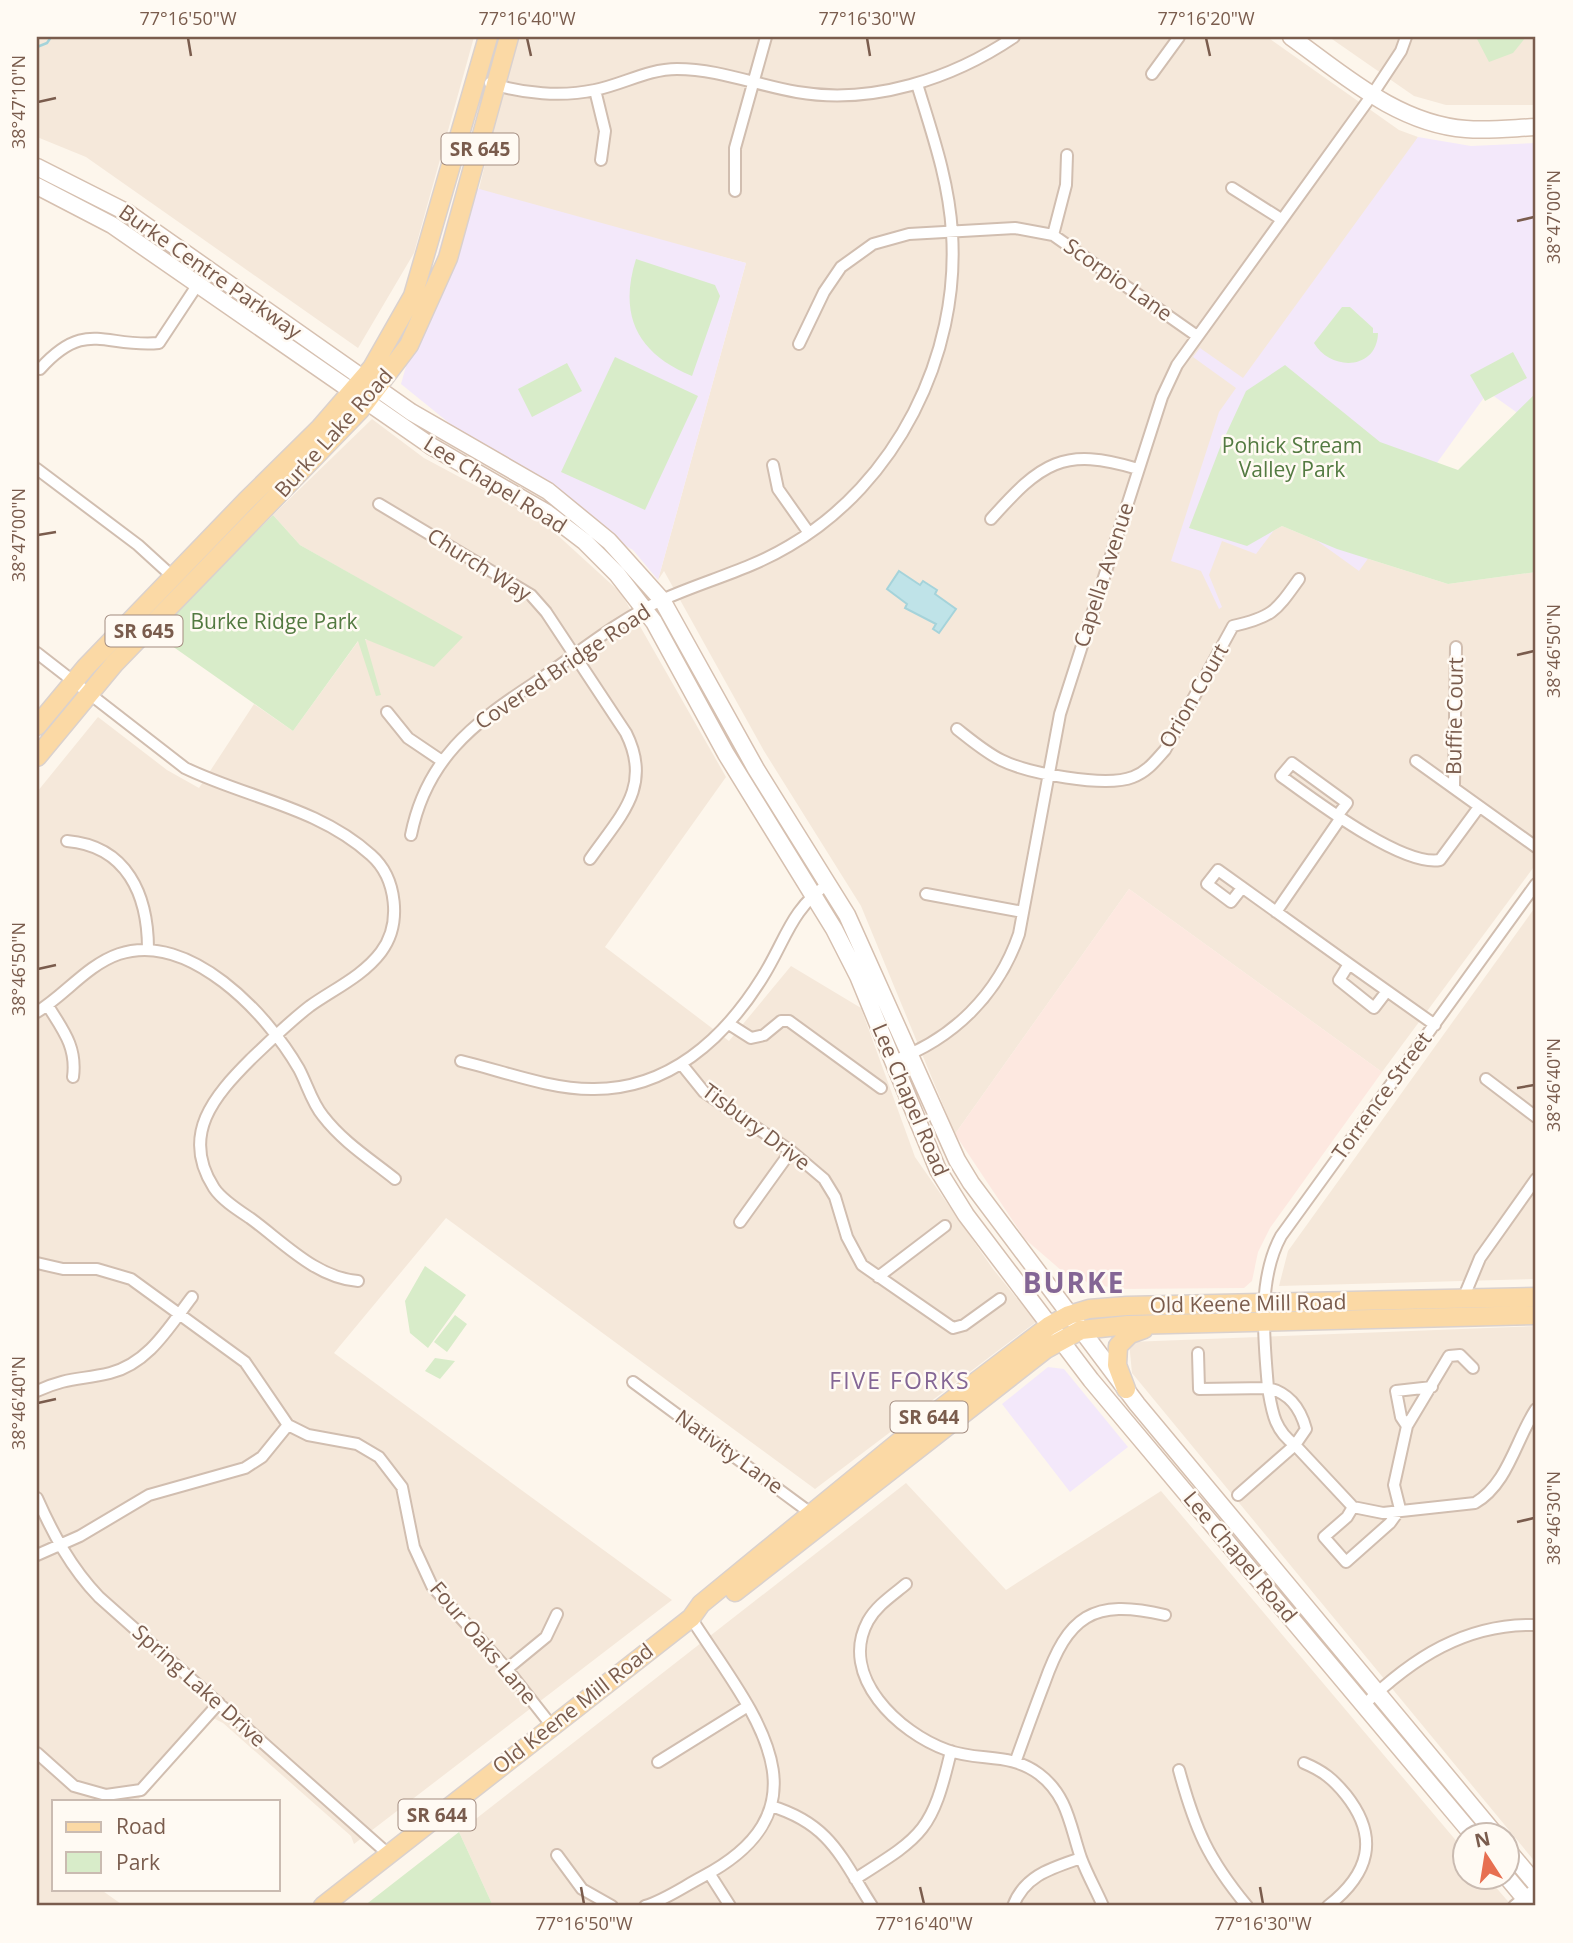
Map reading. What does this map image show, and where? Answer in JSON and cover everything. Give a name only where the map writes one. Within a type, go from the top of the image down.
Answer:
[{"type":"main road","name":"Burke Lake Road","points":[[37,757],[88,694],[181,592],[312,462],[365,390],[413,296],[488,37]]},
{"type":"main road","name":"Burke Lake Road","points":[[37,726],[72,682],[172,576],[320,428],[365,390],[410,345],[435,293],[467,196],[509,37]]},
{"type":"main road","points":[[1291,37],[1402,113],[1446,127],[1484,130],[1536,127]]},
{"type":"main road","name":"Burke Centre Parkway","points":[[37,167],[128,213],[365,390]]},
{"type":"main road","name":"Burke Centre Parkway","points":[[37,186],[89,210],[198,284],[365,390]]},
{"type":"main road","name":"Lee Chapel Road","points":[[365,390],[522,476],[570,507],[627,558],[662,600],[756,769],[829,883],[858,936],[957,1160],[1126,1390],[1482,1820]]},
{"type":"main road","name":"Lee Chapel Road","points":[[365,390],[431,446],[548,513],[600,557],[645,609],[726,754],[814,894],[858,976],[946,1184],[1059,1341],[1459,1820]]},
{"type":"main road","name":"Old Keene Mill Road","points":[[323,1906],[387,1853],[691,1618],[701,1604],[1059,1341],[1081,1330],[1463,1299],[1536,1297]]},
{"type":"main road","name":"Old Keene Mill Road","points":[[818,1519],[922,1423],[1049,1325],[1069,1315],[1127,1306],[1266,1314],[1536,1315]]},
{"type":"main road","points":[[1126,1390],[1116,1358],[1121,1341],[1136,1331],[1165,1324]]},
{"type":"main road","points":[[1520,1879],[1528,1897]]},
{"type":"street","points":[[735,191],[735,148],[766,37]]},
{"type":"street","points":[[477,79],[497,86],[560,94],[595,90],[667,69],[711,70],[798,92],[841,95],[877,93],[917,84],[973,61],[1014,37]]},
{"type":"street","points":[[1152,74],[1179,37]]},
{"type":"street","name":"Capella Avenue","points":[[893,1061],[912,1054],[958,1024],[987,996],[1012,954],[1023,912],[1060,714],[1138,469],[1171,376],[1280,219],[1372,95],[1401,51],[1406,37]]},
{"type":"street","name":"Covered Bridge Road","points":[[411,835],[423,793],[442,761],[485,716],[645,609],[761,561],[809,533],[871,475],[897,441],[919,401],[936,359],[948,314],[953,269],[946,183],[917,84]]},
{"type":"street","points":[[595,90],[605,131],[601,160]]},
{"type":"street","points":[[1053,236],[1066,185],[1067,155]]},
{"type":"street","points":[[1233,188],[1280,219]]},
{"type":"street","name":"Scorpio Lane","points":[[799,344],[824,292],[841,267],[856,254],[892,237],[1015,228],[1053,236],[1197,336]]},
{"type":"street","points":[[40,369],[75,340],[92,338],[159,343],[198,284]]},
{"type":"street","points":[[991,519],[1024,482],[1048,467],[1073,459],[1093,458],[1138,469]]},
{"type":"street","points":[[773,465],[778,489],[809,533]]},
{"type":"street","points":[[37,469],[138,545],[172,576]]},
{"type":"street","name":"Church Way","points":[[379,504],[519,586],[538,602],[626,733],[638,765],[637,780],[630,803],[590,859]]},
{"type":"street","name":"Orion Court","points":[[957,729],[1003,761],[1048,772],[1114,781],[1132,777],[1151,767],[1165,750],[1233,626],[1264,619],[1277,609],[1300,579]]},
{"type":"street","name":"Buffie Court","points":[[1454,786],[1456,647]]},
{"type":"street","points":[[37,653],[185,768],[209,780],[297,810],[338,830],[373,856],[387,878],[394,902],[392,928],[382,950],[365,970],[276,1034],[213,1100],[203,1120],[201,1144],[204,1169],[215,1190],[328,1276],[358,1281]]},
{"type":"street","points":[[387,712],[408,738],[442,761]]},
{"type":"street","points":[[1416,761],[1536,847]]},
{"type":"street","points":[[1276,912],[1339,817],[1347,803],[1292,763],[1281,776],[1339,817],[1420,861],[1440,860],[1479,807]]},
{"type":"street","points":[[67,841],[97,848],[132,879],[144,904],[148,949]]},
{"type":"street","points":[[461,1061],[565,1087],[591,1089],[632,1085],[683,1066],[729,1024],[774,958],[798,910],[829,883]]},
{"type":"street","name":"Torrence Street","points":[[1353,1507],[1295,1445],[1283,1436],[1277,1426],[1268,1388],[1266,1314],[1269,1261],[1281,1236],[1536,884]]},
{"type":"street","points":[[1242,888],[1435,1025]]},
{"type":"street","points":[[926,894],[1023,912]]},
{"type":"street","points":[[37,1012],[100,963],[118,954],[148,949],[177,954],[225,983],[276,1034],[299,1069],[321,1115],[348,1144],[395,1179]]},
{"type":"street","points":[[1349,964],[1339,980],[1374,1008],[1387,991]]},
{"type":"street","points":[[48,1006],[72,1045],[75,1058],[73,1077]]},
{"type":"street","points":[[729,1024],[751,1038],[764,1035],[780,1021],[789,1021],[881,1088]]},
{"type":"street","name":"Tisbury Drive","points":[[683,1066],[704,1092],[791,1151],[824,1179],[835,1197],[847,1237],[862,1265],[878,1277],[953,1328],[964,1325],[1000,1298]]},
{"type":"street","points":[[1486,1079],[1536,1116]]},
{"type":"street","points":[[740,1222],[791,1151]]},
{"type":"street","points":[[1463,1299],[1480,1258],[1536,1179]]},
{"type":"street","points":[[878,1277],[945,1226]]},
{"type":"street","points":[[37,1264],[121,1274],[180,1313],[245,1362],[288,1425],[262,1457],[245,1468],[149,1495],[37,1555]]},
{"type":"street","points":[[37,1391],[72,1377],[108,1373],[129,1366],[153,1348],[192,1297]]},
{"type":"street","points":[[1198,1353],[1199,1390],[1268,1388],[1291,1398],[1306,1429],[1295,1445],[1238,1496]]},
{"type":"street","points":[[1400,1510],[1394,1485],[1407,1426],[1449,1356],[1460,1355],[1473,1368]]},
{"type":"street","name":"Nativity Lane","points":[[634,1382],[818,1519]]},
{"type":"street","points":[[1407,1426],[1402,1418],[1396,1391],[1432,1387]]},
{"type":"street","points":[[1400,1510],[1390,1523],[1346,1562],[1324,1537],[1353,1507],[1383,1513],[1400,1510],[1475,1503],[1485,1497],[1500,1479],[1534,1416]]},
{"type":"street","name":"Four Oaks Lane","points":[[288,1425],[308,1435],[357,1444],[386,1463],[405,1495],[414,1547],[432,1586],[507,1669],[551,1725]]},
{"type":"street","name":"Spring Lake Drive","points":[[37,1498],[75,1570],[99,1597],[387,1853]]},
{"type":"street","points":[[906,1584],[880,1606],[867,1622],[860,1646],[862,1668],[870,1688],[898,1720],[916,1735],[951,1751],[1016,1760],[1039,1774],[1059,1796],[1071,1819],[1081,1858],[1103,1906]]},
{"type":"street","points":[[1016,1760],[1055,1654],[1072,1629],[1091,1615],[1114,1608],[1132,1608],[1165,1615]]},
{"type":"street","points":[[507,1669],[546,1637],[557,1614]]},
{"type":"street","points":[[645,1906],[709,1873],[748,1845],[771,1806],[774,1774],[771,1754],[761,1728],[691,1618]]},
{"type":"street","points":[[1363,1706],[1431,1651],[1453,1639],[1489,1628],[1536,1625]]},
{"type":"street","points":[[37,1753],[74,1786],[106,1795],[141,1790],[219,1703]]},
{"type":"street","points":[[658,1762],[748,1706]]},
{"type":"street","points":[[855,1879],[907,1846],[924,1829],[934,1810],[951,1751]]},
{"type":"street","points":[[1304,1763],[1332,1779],[1354,1806],[1364,1828],[1366,1852],[1358,1876],[1328,1906]]},
{"type":"street","points":[[1179,1770],[1201,1841],[1223,1877],[1247,1906]]},
{"type":"street","points":[[771,1806],[799,1816],[820,1829],[872,1906]]},
{"type":"street","points":[[558,1855],[582,1889],[612,1906]]},
{"type":"street","points":[[1013,1906],[1030,1879],[1081,1858]]},
{"type":"street","points":[[709,1873],[730,1906]]},
{"type":"shaded area","points":[[37,37],[474,37],[414,253],[358,348],[86,157],[37,137]]},
{"type":"shaded area","points":[[516,37],[1267,37],[1399,130],[1418,137],[1285,365],[1247,546],[1282,526],[1337,549],[1448,584],[1536,572],[1536,864],[1382,1072],[1129,889],[955,1134],[861,906],[764,751],[664,571],[658,580],[746,263],[478,193]]},
{"type":"shaded area","points":[[1329,37],[1536,37],[1536,105],[1446,105],[1414,96]]},
{"type":"shaded area","points":[[1418,137],[1471,146],[1536,143],[1536,426],[1488,392],[1359,571],[1284,517],[1256,554],[1222,541],[1209,575],[1222,607],[1219,609],[1201,571],[1171,561],[1219,412],[1236,388],[1193,357],[1200,348],[1243,378]]},
{"type":"shaded area","points":[[458,183],[746,263],[658,580],[633,550],[564,511],[516,477],[401,384]]},
{"type":"shaded area","points":[[372,419],[424,458],[542,521],[621,593],[726,777],[605,947],[729,1041],[791,966],[861,1008],[915,1157],[993,1269],[1036,1322],[815,1489],[446,1218],[334,1353],[672,1600],[354,1844],[351,1836],[223,1723],[215,1719],[208,1722],[138,1800],[52,1800],[52,1890],[101,1890],[124,1906],[37,1906],[37,792],[98,717],[167,770],[199,788],[254,704],[293,731],[359,640],[463,638],[300,545],[273,515]]},
{"type":"shaded area","points":[[1129,889],[1382,1072],[1270,1228],[1258,1252],[1252,1281],[1244,1288],[1120,1289],[1092,1284],[1062,1271],[1025,1239],[955,1134]]},
{"type":"shaded area","points":[[1536,906],[1536,1279],[1279,1286],[1288,1251]]},
{"type":"shaded area","points":[[1536,1326],[1536,1863],[1520,1844],[1520,1820],[1501,1820],[1132,1373],[1129,1342]]},
{"type":"shaded area","points":[[1048,1367],[1064,1369],[1128,1447],[1070,1492],[1002,1404]]},
{"type":"shaded area","points":[[906,1483],[1006,1590],[1161,1491],[1450,1833],[1450,1890],[1498,1890],[1512,1906],[493,1906],[459,1832]]},
{"type":"green space","points":[[1476,37],[1526,37],[1513,53],[1489,62]]},
{"type":"green space","points":[[636,259],[715,285],[720,296],[692,376],[658,356],[637,331],[630,298]]},
{"type":"green space","points":[[1342,307],[1350,307],[1373,328],[1373,333],[1378,333],[1376,345],[1370,355],[1352,363],[1331,359],[1314,343]]},
{"type":"green space","points":[[1513,352],[1527,378],[1485,401],[1470,375]]},
{"type":"green space","points":[[615,357],[698,396],[645,510],[561,472]]},
{"type":"green space","points":[[567,363],[582,391],[532,417],[518,389]]},
{"type":"green space","name":"Pohick Stream Valley Park","points":[[1285,365],[1380,442],[1458,470],[1536,393],[1536,572],[1448,584],[1337,549],[1282,526],[1247,546],[1189,528],[1221,445],[1246,391]]},
{"type":"green space","name":"Burke Ridge Park","points":[[273,515],[300,545],[463,637],[434,667],[365,639],[381,695],[376,696],[358,641],[293,731],[155,634]]},
{"type":"green space","points":[[425,1266],[466,1295],[428,1348],[410,1333],[405,1301]]},
{"type":"green space","points":[[455,1315],[467,1324],[447,1352],[434,1342]]},
{"type":"green space","points":[[435,1358],[455,1361],[440,1379],[425,1371]]},
{"type":"green space","points":[[459,1832],[493,1906],[364,1906]]},
{"type":"water","points":[[899,571],[920,585],[923,581],[937,590],[935,594],[956,609],[939,633],[933,629],[936,624],[905,608],[907,604],[887,589]]},
{"type":"waterway","points":[[37,47],[47,43],[51,37]]},
{"type":"district","name":"BURKE","points":[[1074,1283]]},
{"type":"district","name":"FIVE FORKS","points":[[900,1381]]}]
